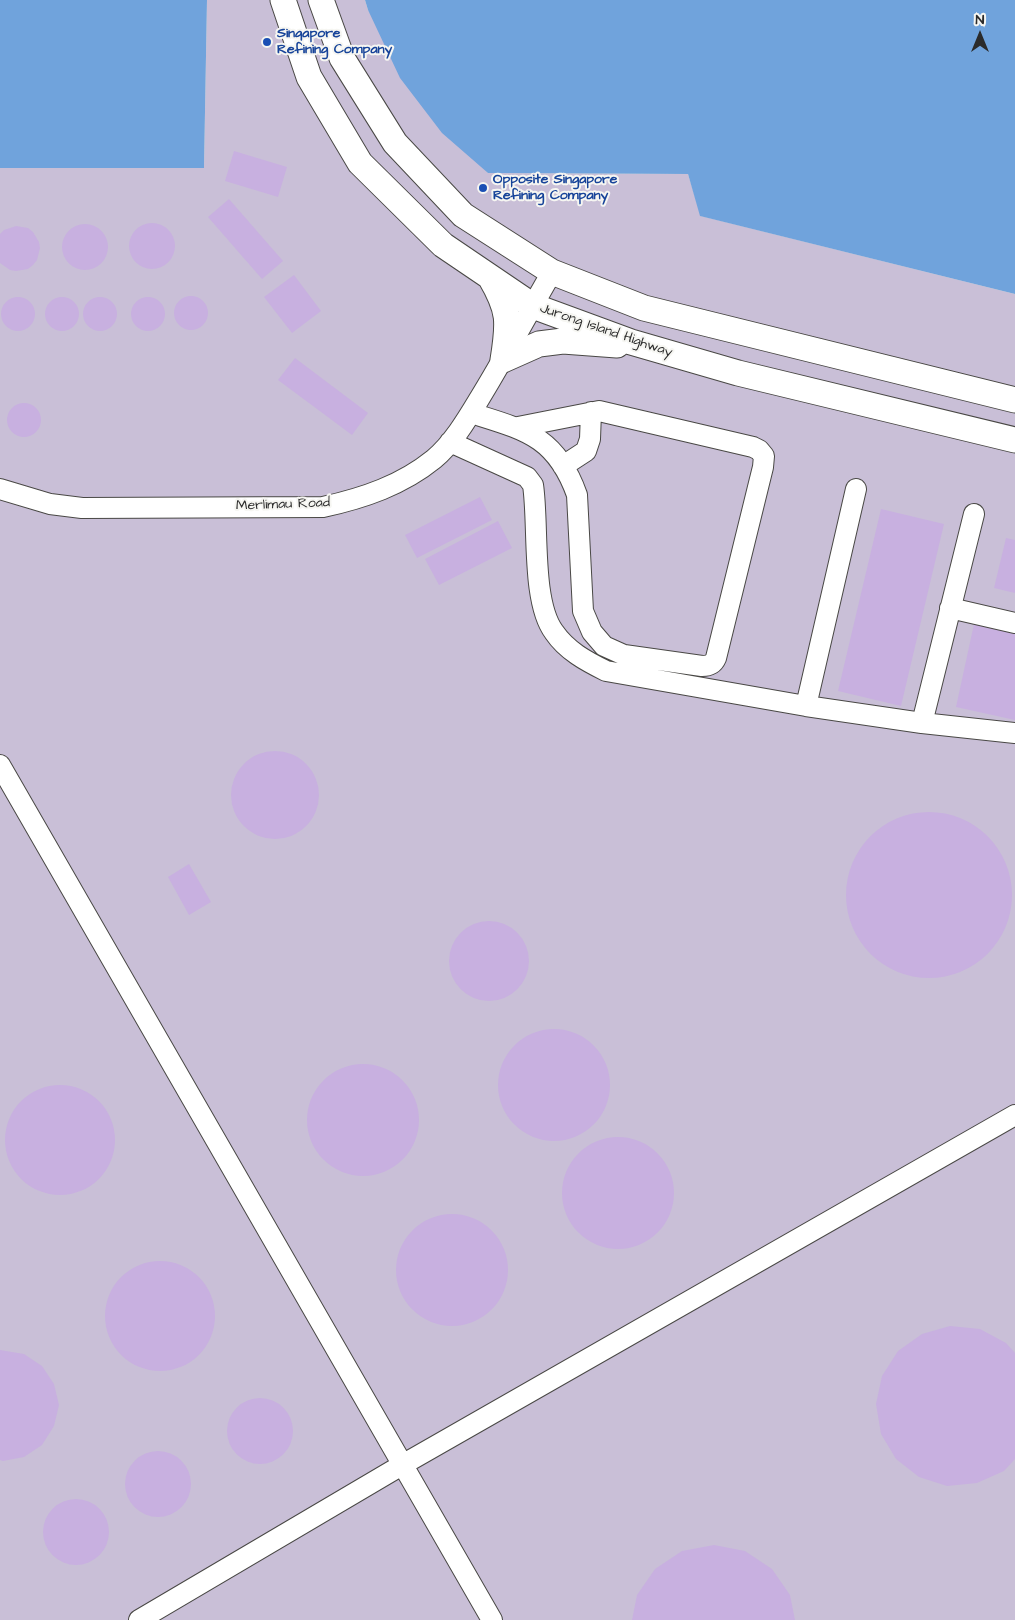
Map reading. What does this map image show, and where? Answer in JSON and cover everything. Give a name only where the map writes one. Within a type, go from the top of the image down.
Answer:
[{"type":"main road","name":"Jurong Island Highway","points":[[283,0],[309,77],[360,163],[443,245],[532,306],[647,347],[738,373],[1015,440]]},
{"type":"main road","points":[[321,0],[342,58],[395,143],[463,215],[552,272],[628,303],[716,327],[1015,400]]},
{"type":"main road","points":[[490,276],[505,308],[508,327],[503,360]]},
{"type":"main road","points":[[618,337],[612,326],[613,311],[628,303]]},
{"type":"main road","points":[[503,360],[539,344],[563,341],[647,347]]},
{"type":"street","name":"Merlimau Road","points":[[0,490],[50,504],[82,508],[324,507],[355,500],[386,488],[436,458],[450,442],[471,413],[503,360],[552,272]]},
{"type":"street","points":[[471,413],[518,428],[539,439],[556,456],[571,478],[577,495],[583,610],[592,632],[604,646],[624,655],[702,666],[708,666],[713,663],[719,649],[763,467],[764,456],[753,447],[608,412],[591,412],[518,428]]},
{"type":"street","points":[[563,466],[586,451],[590,439],[591,412]]},
{"type":"street","points":[[450,442],[527,477],[534,484],[540,594],[544,614],[553,632],[570,651],[606,671],[806,706],[922,723],[1015,733]]},
{"type":"street","points":[[806,706],[856,489]]},
{"type":"street","points":[[922,723],[974,514]]},
{"type":"street","points":[[950,608],[1015,623]]},
{"type":"street","points":[[0,765],[492,1620]]},
{"type":"street","points":[[139,1620],[402,1465],[1015,1115]]},
{"type":"shaded area","name":"Singapore Refining Company","points":[[207,0],[365,0],[368,10],[488,173],[688,174],[701,216],[1015,294],[1015,1620],[0,1620],[0,168],[204,168]]},
{"type":"water","points":[[0,0],[207,0],[204,168],[0,168]]},
{"type":"water","points":[[365,0],[1015,0],[1015,294],[700,216],[688,174],[488,173],[442,133],[400,78]]},
{"type":"building","points":[[234,151],[287,167],[278,197],[225,181]]},
{"type":"building","points":[[229,199],[283,261],[262,279],[208,217]]},
{"type":"building","points":[[152,223],[165,227],[171,233],[175,246],[171,259],[165,265],[152,269],[139,265],[133,259],[129,246],[133,233],[139,227]]},
{"type":"building","points":[[85,224],[98,228],[104,234],[108,247],[104,260],[98,266],[85,270],[72,266],[66,260],[62,247],[66,234],[72,228]]},
{"type":"building","points":[[16,226],[28,228],[33,232],[40,248],[37,260],[33,265],[28,269],[16,271],[10,270],[0,263],[0,234],[4,230]]},
{"type":"building","points":[[294,275],[321,311],[292,333],[264,297]]},
{"type":"building","points":[[191,296],[198,297],[203,301],[207,306],[207,320],[203,325],[198,329],[191,330],[184,329],[179,325],[175,320],[174,313],[175,306],[179,301],[184,297]]},
{"type":"building","points":[[18,297],[25,298],[30,302],[34,307],[34,321],[30,326],[25,330],[18,331],[11,330],[6,326],[2,321],[1,314],[2,307],[6,302],[11,298]]},
{"type":"building","points":[[62,297],[69,298],[74,302],[78,307],[78,321],[74,326],[69,330],[62,331],[55,330],[50,326],[46,321],[45,314],[46,307],[50,302],[55,298]]},
{"type":"building","points":[[100,297],[107,298],[112,302],[116,307],[116,321],[112,326],[107,330],[100,331],[93,330],[88,326],[84,321],[83,314],[84,307],[88,302],[93,298]]},
{"type":"building","points":[[148,297],[155,298],[160,302],[164,307],[164,321],[160,326],[155,330],[148,331],[141,330],[136,326],[132,321],[131,314],[132,307],[136,302],[141,298]]},
{"type":"building","points":[[295,358],[368,413],[352,435],[278,380]]},
{"type":"building","points":[[24,403],[31,404],[36,408],[40,413],[40,427],[36,432],[31,436],[24,437],[17,436],[12,432],[8,427],[7,420],[8,413],[12,408],[17,404]]},
{"type":"building","points":[[480,497],[492,520],[417,558],[405,535]]},
{"type":"building","points":[[881,509],[944,524],[901,706],[838,691]]},
{"type":"building","points":[[498,521],[512,548],[439,585],[425,559]]},
{"type":"building","points":[[1006,538],[1015,540],[1015,593],[994,588]]},
{"type":"building","points":[[974,624],[1015,632],[1015,720],[956,707]]},
{"type":"building","points":[[275,751],[292,754],[306,764],[316,778],[319,795],[316,812],[306,826],[292,836],[275,839],[258,836],[244,826],[234,812],[231,795],[234,778],[244,764],[258,754]]},
{"type":"building","points":[[929,812],[961,818],[988,836],[1006,863],[1012,895],[1006,927],[988,954],[961,972],[929,978],[897,972],[870,954],[852,927],[846,895],[852,863],[870,836],[897,818]]},
{"type":"building","points":[[189,864],[211,902],[189,915],[168,877]]},
{"type":"building","points":[[481,921],[497,921],[518,932],[529,953],[529,969],[518,990],[497,1001],[481,1001],[467,995],[455,983],[449,969],[449,953],[455,939],[467,927]]},
{"type":"building","points":[[554,1029],[575,1033],[594,1045],[606,1064],[610,1085],[606,1106],[594,1125],[575,1137],[554,1141],[533,1137],[514,1125],[502,1106],[498,1085],[502,1064],[514,1045],[533,1033]]},
{"type":"building","points":[[363,1064],[384,1068],[403,1080],[415,1099],[419,1120],[415,1141],[403,1160],[384,1172],[363,1176],[342,1172],[323,1160],[311,1141],[307,1120],[311,1099],[323,1080],[342,1068]]},
{"type":"building","points":[[60,1085],[81,1089],[99,1101],[111,1119],[115,1140],[111,1161],[99,1179],[81,1191],[60,1195],[39,1191],[21,1179],[9,1161],[5,1140],[9,1119],[21,1101],[39,1089]]},
{"type":"building","points":[[618,1137],[639,1141],[658,1153],[670,1172],[674,1193],[670,1214],[658,1233],[639,1245],[618,1249],[597,1245],[578,1233],[566,1214],[562,1193],[566,1172],[578,1153],[597,1141]]},
{"type":"building","points":[[452,1214],[473,1218],[492,1230],[504,1249],[508,1270],[504,1291],[492,1310],[473,1322],[452,1326],[431,1322],[412,1310],[400,1291],[396,1270],[400,1249],[412,1230],[431,1218]]},
{"type":"building","points":[[160,1261],[181,1265],[199,1277],[211,1295],[215,1316],[211,1337],[199,1355],[181,1367],[160,1371],[139,1367],[121,1355],[109,1337],[105,1316],[109,1295],[121,1277],[139,1265]]},
{"type":"building","points":[[950,1326],[980,1329],[1006,1343],[1015,1353],[1015,1459],[1004,1471],[977,1483],[947,1486],[919,1477],[896,1459],[881,1434],[876,1404],[882,1376],[898,1351],[922,1334]]},
{"type":"building","points":[[0,1350],[24,1354],[42,1366],[54,1384],[59,1405],[54,1426],[42,1445],[24,1457],[3,1461],[0,1460]]},
{"type":"building","points":[[254,1398],[266,1398],[284,1407],[291,1418],[293,1431],[291,1444],[284,1455],[273,1462],[254,1464],[241,1459],[232,1450],[227,1437],[227,1425],[232,1412],[241,1403]]},
{"type":"building","points":[[152,1451],[164,1451],[182,1460],[189,1471],[191,1484],[189,1497],[182,1508],[171,1515],[152,1517],[139,1512],[130,1503],[125,1490],[125,1478],[130,1465],[139,1456]]},
{"type":"building","points":[[70,1499],[82,1499],[100,1508],[107,1519],[109,1532],[107,1545],[100,1556],[89,1563],[70,1565],[57,1560],[48,1551],[43,1538],[43,1526],[48,1513],[57,1504]]},
{"type":"building","points":[[714,1545],[745,1551],[772,1569],[790,1595],[795,1620],[632,1620],[637,1595],[655,1569],[682,1551]]},
{"type":"place","name":"Singapore Refining Company","points":[[267,42]]},
{"type":"place","name":"Opposite Singapore Refining Company","points":[[483,188]]}]
